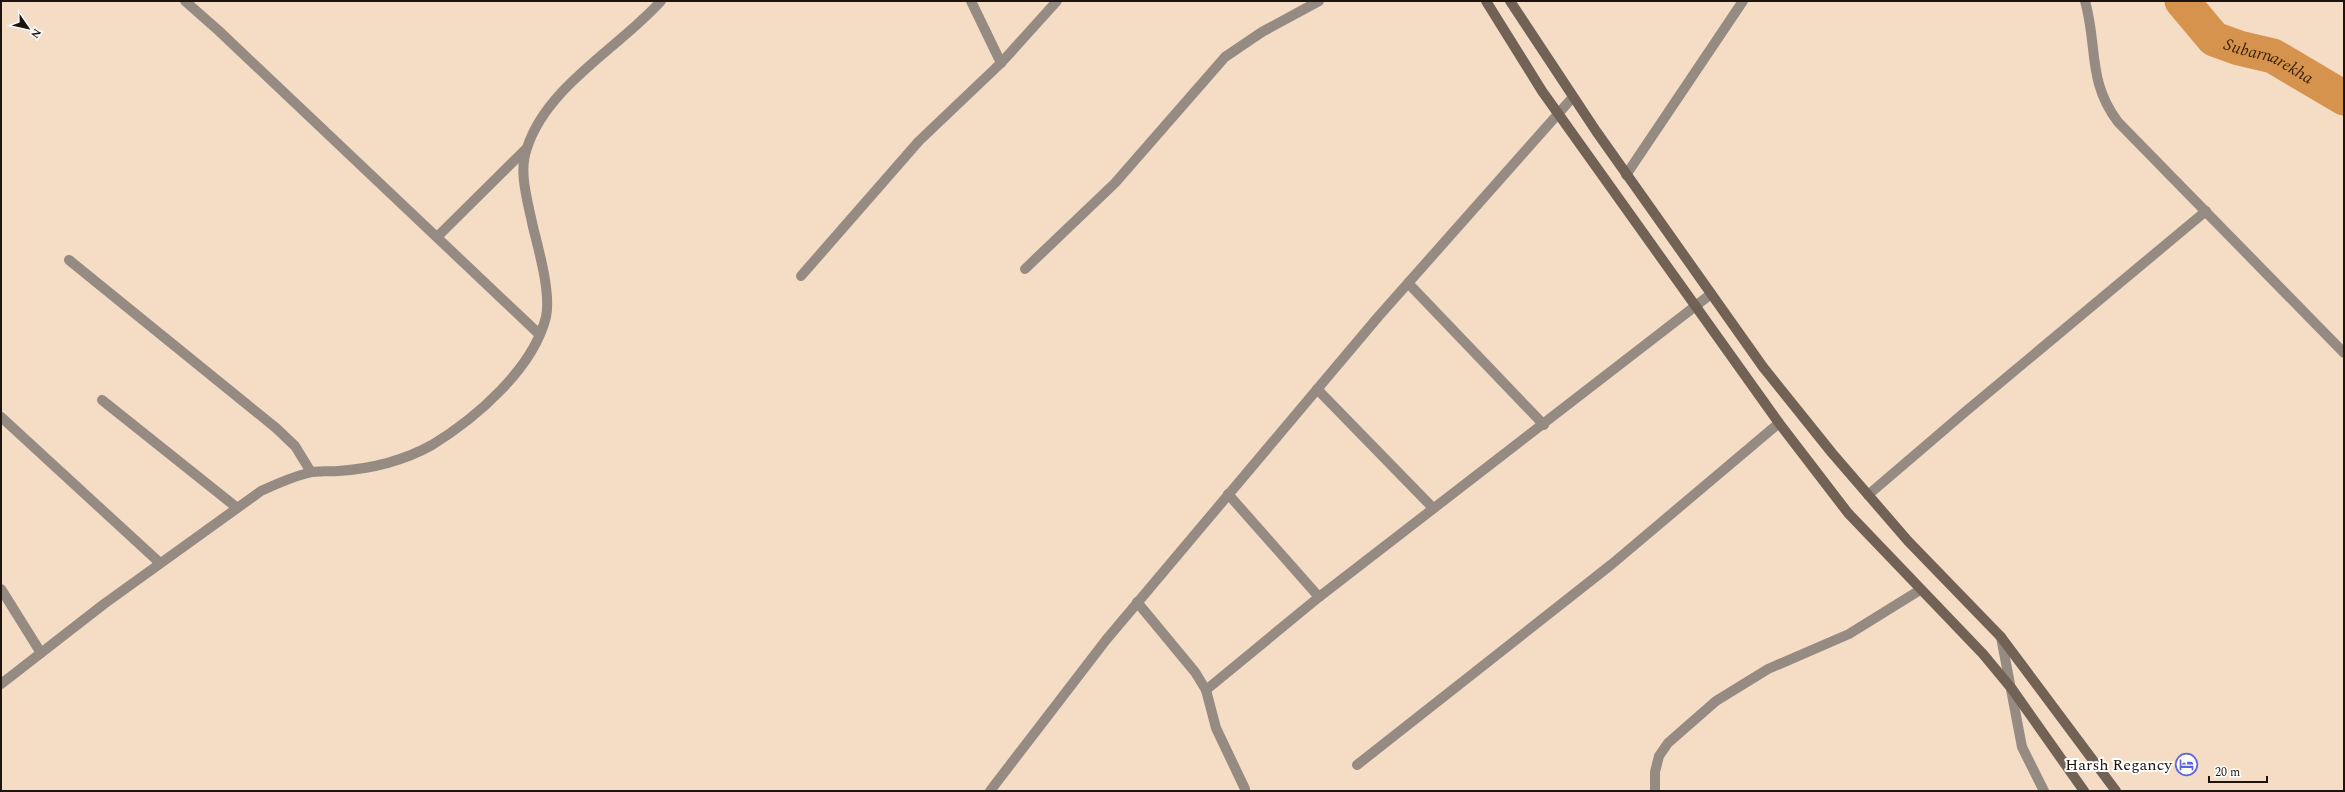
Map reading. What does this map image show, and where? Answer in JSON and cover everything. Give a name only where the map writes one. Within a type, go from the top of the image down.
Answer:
[{"type":"main road","points":[[1486,1],[1518,55],[1558,114],[1694,307],[1779,423],[1848,513],[1920,590],[1983,654],[2012,689],[2084,791]]},
{"type":"main road","points":[[1510,1],[1573,98],[1626,175],[1763,367],[1868,495],[1942,577],[2001,637],[2116,791]]},
{"type":"street","points":[[184,1],[219,31],[539,334]]},
{"type":"street","points":[[437,237],[526,148],[538,124],[571,83],[646,18],[661,1]]},
{"type":"street","points":[[971,1],[1001,63]]},
{"type":"street","points":[[801,276],[918,141],[1001,63],[1057,1]]},
{"type":"street","points":[[1626,175],[1743,1]]},
{"type":"street","points":[[2085,1],[2100,91],[2107,107],[2118,122],[2344,353]]},
{"type":"street","points":[[1025,269],[1115,183],[1225,57],[1262,32],[1316,2]]},
{"type":"street","points":[[990,791],[1137,602],[1408,283],[1573,98]]},
{"type":"street","points":[[1,684],[160,562],[236,507],[261,491],[284,480],[311,472],[337,472],[378,466],[400,459],[431,445],[472,417],[498,395],[516,372],[539,334],[546,316],[545,283],[527,199],[524,174],[526,148]]},
{"type":"street","points":[[1868,495],[2206,211]]},
{"type":"street","points":[[69,260],[276,428],[295,446],[311,472]]},
{"type":"street","points":[[1408,283],[1544,425]]},
{"type":"street","points":[[1206,690],[1319,597],[1433,508],[1544,425],[1711,294]]},
{"type":"street","points":[[1317,389],[1433,508]]},
{"type":"street","points":[[102,400],[236,507]]},
{"type":"street","points":[[1,417],[160,562]]},
{"type":"street","points":[[1357,765],[1612,564],[1779,423]]},
{"type":"street","points":[[1228,494],[1319,597]]},
{"type":"street","points":[[1,589],[41,653]]},
{"type":"street","points":[[1655,791],[1655,772],[1659,756],[1665,747],[1716,700],[1768,669],[1849,634],[1920,590]]},
{"type":"street","points":[[1137,602],[1195,672],[1206,690],[1216,728],[1245,789]]},
{"type":"street","points":[[2001,637],[2022,747],[2044,791]]},
{"type":"waterway","name":"Subarnarekha","points":[[2182,1],[2214,39],[2239,48],[2273,56],[2344,98]]},
{"type":"place","name":"Harsh Regancy","points":[[2187,764]]}]
